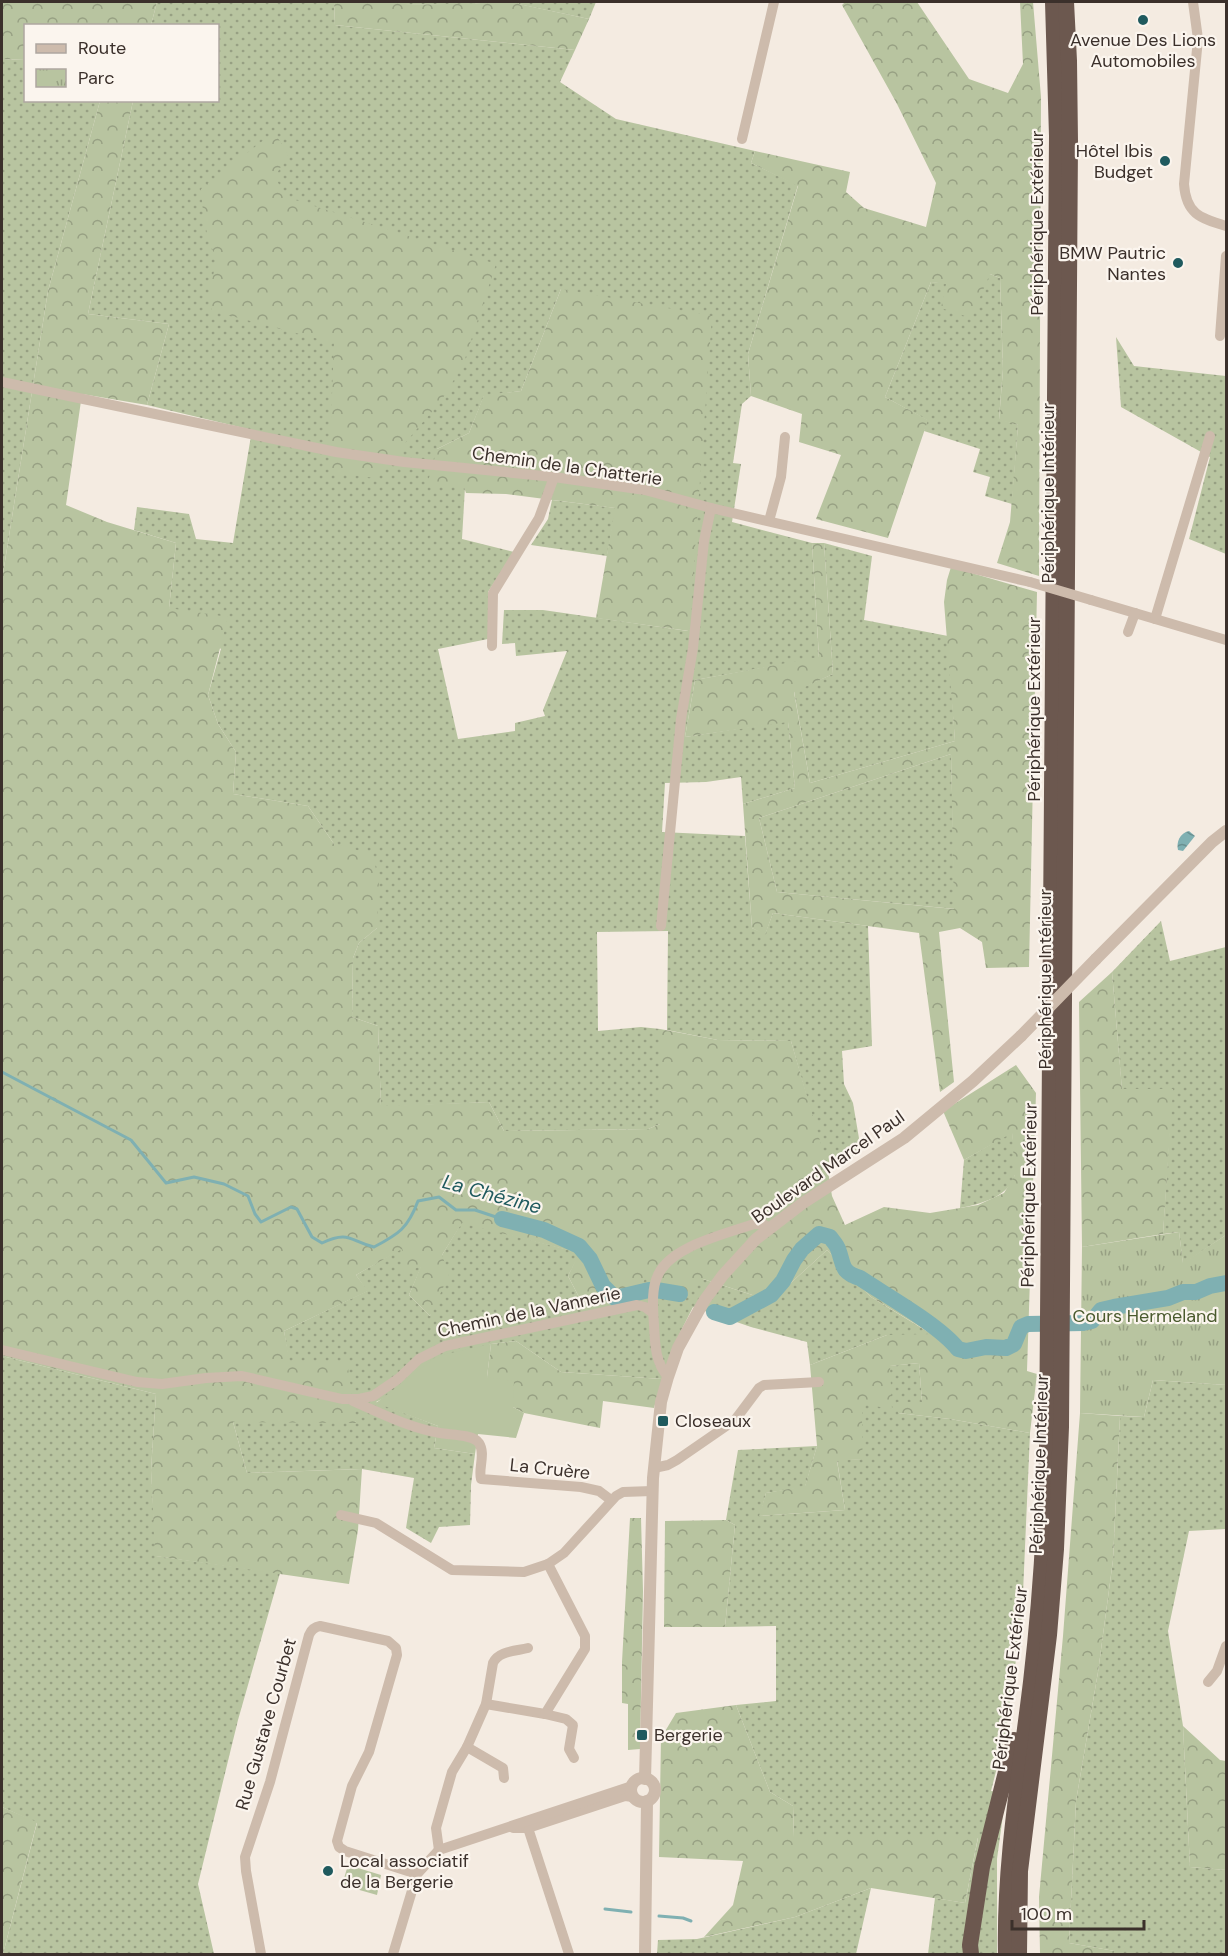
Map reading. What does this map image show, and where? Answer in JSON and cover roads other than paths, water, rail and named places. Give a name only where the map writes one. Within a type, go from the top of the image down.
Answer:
[{"type":"highway","points":[[1045,2],[1048,43],[1056,53]]},
{"type":"highway","name":"Périphérique Extérieur","points":[[1055,1294],[1052,879],[1056,53],[1065,3]]},
{"type":"highway","name":"Périphérique Intérieur","points":[[1019,1954],[1022,1848],[1044,1683],[1060,1479],[1055,1372],[1055,1294],[1070,142],[1065,3]]},
{"type":"highway","name":"Périphérique Extérieur","points":[[1006,1954],[1008,1874],[1035,1644],[1055,1372]]},
{"type":"highway","points":[[971,1954],[970,1945],[982,1867],[1018,1722],[1027,1716]]},
{"type":"highway","points":[[1019,1911],[1026,1924],[1028,1954]]},
{"type":"street","points":[[742,138],[774,2]]},
{"type":"street","points":[[1193,2],[1198,39],[1184,184],[1185,198],[1192,211],[1204,219],[1227,226]]},
{"type":"street","points":[[1220,336],[1227,256]]},
{"type":"street","name":"Chemin de la Chatterie","points":[[2,382],[336,452],[645,490],[711,508],[1030,582],[1227,640]]},
{"type":"street","points":[[1155,619],[1210,436]]},
{"type":"street","points":[[769,521],[781,477],[785,438]]},
{"type":"street","points":[[492,646],[493,593],[539,518],[554,477]]},
{"type":"street","points":[[661,926],[681,719],[693,648],[704,541],[711,508]]},
{"type":"street","points":[[1128,632],[1135,613]]},
{"type":"street","name":"Boulevard Marcel Paul","points":[[645,1779],[652,1491],[659,1418],[674,1357],[704,1301],[723,1275],[756,1239],[803,1203],[904,1138],[973,1081],[1021,1036],[1212,842],[1227,831]]},
{"type":"street","points":[[668,1377],[661,1369],[656,1355],[653,1313],[654,1285],[658,1273],[674,1256],[702,1242],[754,1224],[763,1224],[770,1228]]},
{"type":"street","name":"Chemin de la Vannerie","points":[[2,1350],[137,1382],[162,1384],[243,1376],[342,1399],[359,1400],[384,1390],[419,1359],[445,1346],[637,1305],[653,1313]]},
{"type":"street","points":[[654,1468],[677,1460],[735,1420],[764,1385],[819,1382]]},
{"type":"street","name":"La Cruère","points":[[350,1399],[375,1411],[433,1432],[474,1438],[480,1444],[482,1452],[479,1472],[481,1479],[581,1487],[599,1491],[611,1500]]},
{"type":"street","points":[[341,1515],[376,1522],[452,1570],[524,1572],[548,1564],[564,1553],[611,1500],[623,1492],[652,1491]]},
{"type":"street","points":[[545,1714],[585,1649],[585,1636],[548,1564]]},
{"type":"street","name":"Rue Gustave Courbet","points":[[261,1954],[245,1857],[270,1782],[309,1635],[316,1627],[388,1641],[396,1648],[397,1655],[369,1752],[352,1785],[337,1841],[345,1851],[417,1874]]},
{"type":"street","points":[[1208,1682],[1217,1671],[1227,1646]]},
{"type":"street","points":[[439,1850],[436,1828],[452,1772],[467,1747],[486,1704],[495,1657],[528,1648]]},
{"type":"street","points":[[486,1704],[566,1719],[573,1725],[569,1749],[574,1758]]},
{"type":"street","points":[[467,1747],[503,1768],[504,1778]]},
{"type":"street","points":[[504,1827],[528,1828],[625,1796],[633,1791],[638,1780],[645,1779],[652,1783],[654,1790],[653,1797],[639,1802],[633,1791]]},
{"type":"street","points":[[393,1954],[417,1874],[439,1850],[504,1827],[633,1791]]},
{"type":"street","points":[[645,1954],[647,1801]]},
{"type":"street","points":[[528,1828],[569,1954]]},
{"type":"water","points":[[1189,831],[1195,836],[1183,851],[1178,850],[1179,838]]},
{"type":"waterway","name":"La Chézine","points":[[2,1072],[131,1140],[166,1183],[194,1177],[224,1184],[248,1196],[261,1222],[291,1207],[297,1209],[312,1237],[322,1243],[344,1237],[374,1247],[402,1229],[418,1201],[439,1197],[456,1210],[475,1210],[502,1219]]},
{"type":"waterway","name":"La Chézine","points":[[502,1219],[544,1230],[579,1246],[590,1259],[603,1286],[615,1298],[649,1290]]},
{"type":"waterway","name":"La Chézine","points":[[714,1312],[730,1317],[771,1295],[783,1281],[802,1249],[819,1234],[830,1237],[849,1273],[912,1311],[938,1330],[958,1349],[966,1351],[986,1347],[1006,1348],[1014,1344],[1021,1327],[1028,1324],[1083,1323],[1092,1321],[1101,1310],[1168,1298],[1183,1292],[1196,1292],[1226,1283]]},
{"type":"waterway","name":"La Chézine","points":[[656,1290],[680,1294]]},
{"type":"waterway","points":[[605,1909],[631,1912]]},
{"type":"waterway","points":[[659,1916],[691,1921]]},
{"type":"place","name":"Avenue Des Lions Automobiles","points":[[1143,20]]},
{"type":"place","name":"Hôtel Ibis Budget","points":[[1165,161]]},
{"type":"place","name":"BMW Pautric Nantes","points":[[1178,263]]},
{"type":"place","name":"Closeaux","points":[[663,1421]]},
{"type":"place","name":"Bergerie","points":[[642,1735]]},
{"type":"place","name":"Local associatif de la Bergerie","points":[[328,1871]]},
{"type":"park label","name":"Cours Hermeland","points":[[1145,1316]]}]
